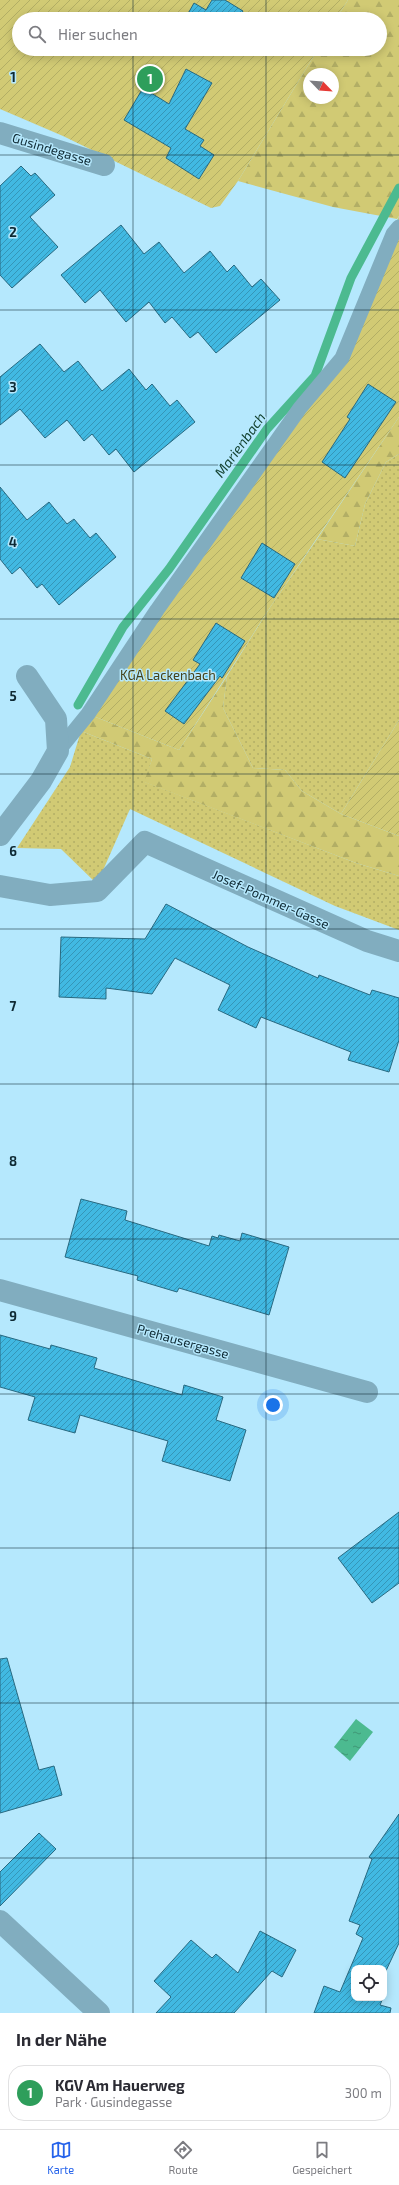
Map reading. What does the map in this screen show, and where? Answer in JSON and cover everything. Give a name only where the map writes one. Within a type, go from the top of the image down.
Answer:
[{"type":"street","name":"Gusindegasse","points":[[0,133],[104,166]]},
{"type":"street","points":[[0,835],[41,781],[58,751],[56,719],[28,676]]},
{"type":"street","name":"Josef-Pommer-Gasse","points":[[0,886],[50,894],[97,891],[145,842],[367,941],[399,951]]},
{"type":"street","name":"Prehausergasse","points":[[0,1290],[367,1392]]},
{"type":"street","points":[[0,1921],[99,2013]]},
{"type":"lane","points":[[58,751],[88,714],[158,610],[300,408],[342,358],[394,234],[399,227]]},
{"type":"green space","points":[[0,0],[348,0],[340,12],[12,12],[12,56],[314,56],[306,68],[303,68],[303,74],[238,181],[220,206],[211,208],[63,136],[0,109]]},
{"type":"green space","points":[[348,0],[399,0],[399,216],[397,219],[333,207],[238,181],[303,74],[303,104],[339,104],[339,68],[306,68],[314,56],[387,56],[387,12],[340,12]]},
{"type":"green space","name":"KGA Lackenbach","points":[[399,216],[399,417],[271,606],[179,750],[93,716],[337,355]]},
{"type":"green space","points":[[399,417],[399,454],[386,462],[365,504],[355,546],[317,539]]},
{"type":"green space","points":[[399,454],[399,720],[341,814],[302,791],[285,770],[253,768],[223,708],[227,676],[271,606],[317,539],[355,546],[365,504],[386,462]]},
{"type":"green space","points":[[227,676],[223,708],[253,768],[285,770],[302,791],[341,814],[399,836],[399,876],[356,863],[144,782],[152,759],[81,731],[93,716],[179,750]]},
{"type":"green space","points":[[399,720],[399,836],[341,814]]},
{"type":"green space","points":[[81,731],[152,759],[145,782],[356,863],[399,876],[399,930],[335,906],[130,809],[97,884],[61,849],[17,848],[70,767]]},
{"type":"water","points":[[356,1719],[373,1732],[350,1761],[334,1747]]},
{"type":"building","points":[[212,0],[225,0],[243,11],[189,12],[194,3],[206,10]]},
{"type":"building","points":[[186,69],[212,83],[185,129],[204,140],[200,146],[214,155],[199,179],[166,158],[171,148],[124,120],[143,88],[169,104]]},
{"type":"building","points":[[21,166],[31,176],[35,173],[55,195],[30,217],[58,247],[12,288],[0,275],[0,186]]},
{"type":"building","points":[[121,225],[144,254],[159,242],[184,273],[210,251],[227,272],[234,265],[252,287],[261,279],[280,300],[216,353],[198,332],[190,338],[172,317],[165,323],[149,302],[126,322],[100,290],[85,303],[61,275]]},
{"type":"building","points":[[40,344],[64,372],[78,361],[102,391],[129,369],[146,390],[152,384],[170,406],[177,400],[195,422],[134,472],[116,449],[109,455],[92,434],[84,441],[67,420],[45,438],[20,409],[0,425],[0,377]]},
{"type":"building","points":[[368,384],[396,402],[345,478],[322,462],[350,419],[347,417]]},
{"type":"building","points":[[0,487],[27,520],[49,502],[67,524],[74,519],[90,538],[96,533],[116,557],[59,605],[42,584],[37,588],[20,567],[12,574],[0,559]]},
{"type":"building","points":[[262,543],[295,564],[274,598],[241,578]]},
{"type":"building","points":[[216,623],[245,641],[222,678],[220,676],[184,724],[165,711],[200,664],[193,660]]},
{"type":"building","points":[[166,904],[248,947],[318,978],[319,975],[370,995],[372,990],[399,998],[399,1040],[389,1072],[348,1060],[351,1052],[261,1017],[256,1028],[218,1010],[230,985],[175,958],[152,994],[106,988],[106,999],[59,997],[61,937],[145,939]]},
{"type":"building","points":[[81,1199],[127,1211],[125,1220],[209,1246],[212,1236],[218,1238],[219,1235],[240,1241],[242,1233],[289,1247],[269,1315],[179,1288],[177,1292],[137,1280],[138,1276],[65,1257]]},
{"type":"building","points":[[0,1335],[50,1349],[51,1345],[97,1358],[94,1368],[182,1395],[184,1385],[223,1397],[216,1420],[246,1430],[230,1481],[162,1461],[168,1441],[80,1415],[75,1433],[28,1420],[35,1397],[0,1387]]},
{"type":"building","points":[[399,1512],[399,1583],[372,1603],[338,1558]]},
{"type":"building","points":[[7,1658],[39,1770],[54,1766],[62,1795],[0,1813],[0,1659]]},
{"type":"building","points":[[399,1814],[399,1943],[387,1969],[387,1965],[352,1965],[363,1938],[356,1934],[360,1925],[349,1921],[372,1859],[369,1857]]},
{"type":"building","points":[[39,1833],[56,1849],[0,1906],[0,1872]]},
{"type":"building","points":[[260,1931],[296,1950],[282,1977],[272,1971],[234,2013],[156,2013],[171,1997],[154,1981],[191,1940],[212,1958],[216,1954],[238,1973]]},
{"type":"building","points":[[351,1966],[351,2001],[382,2001],[380,2005],[391,2008],[390,2013],[314,2013],[324,1986],[340,1992]]},
{"type":"waterway","name":"Marienbach","points":[[78,705],[123,627],[169,569],[267,429],[315,376],[351,278],[399,188]]},
{"type":"place","name":"KGV Am Hauerweg","points":[[150,79]]}]
